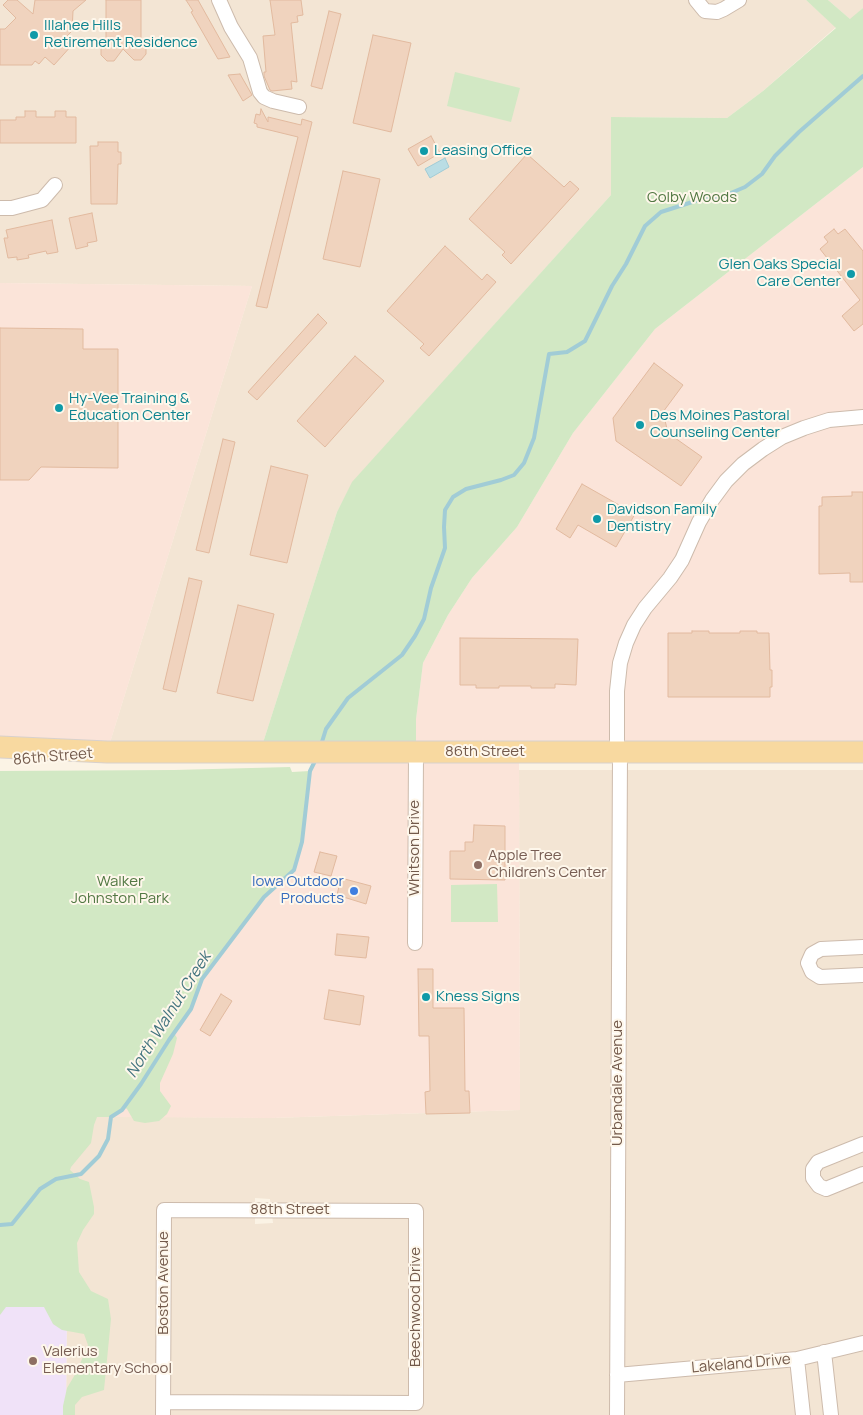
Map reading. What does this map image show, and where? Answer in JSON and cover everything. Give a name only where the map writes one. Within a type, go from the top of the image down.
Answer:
[{"type":"main road","name":"86th Street","points":[[0,747],[107,752],[863,752]]},
{"type":"main road","name":"86th Street","points":[[0,761],[107,752]]},
{"type":"street","points":[[219,0],[235,34],[250,58],[260,92],[264,98],[299,107]]},
{"type":"street","points":[[696,0],[705,11],[717,12],[739,0]]},
{"type":"street","points":[[0,208],[12,208],[42,200],[55,185]]},
{"type":"street","name":"Urbandale Avenue","points":[[617,1415],[618,691],[620,663],[634,625],[682,560],[699,522],[726,481],[762,449],[782,438],[829,420],[863,417]]},
{"type":"street","name":"Whitson Drive","points":[[415,943],[416,752]]},
{"type":"street","points":[[863,947],[821,949],[812,954],[808,963],[812,972],[820,977],[863,975]]},
{"type":"street","points":[[863,1144],[818,1162],[814,1169],[813,1178],[819,1186],[826,1189],[863,1174]]},
{"type":"street","name":"88th Street","points":[[164,1210],[416,1211]]},
{"type":"street","name":"Boston Avenue","points":[[163,1409],[164,1210]]},
{"type":"street","name":"Beechwood Drive","points":[[163,1409],[416,1403],[416,1211]]},
{"type":"street","name":"Lakeland Drive","points":[[617,1375],[796,1359],[863,1342]]},
{"type":"street","points":[[824,1352],[831,1415]]},
{"type":"street","points":[[796,1359],[803,1415]]},
{"type":"shaded area","points":[[0,0],[806,0],[836,27],[763,91],[727,118],[611,117],[611,195],[352,483],[337,512],[260,752],[107,752],[252,286],[0,283]]},
{"type":"shaded area","points":[[828,0],[863,0],[863,8],[851,20]]},
{"type":"shaded area","points":[[863,167],[863,751],[519,752],[520,1110],[270,1118],[111,1117],[122,1110],[191,1009],[202,979],[264,897],[294,870],[305,813],[310,771],[319,752],[416,752],[416,719],[423,663],[448,615],[472,578],[517,527],[573,433],[655,329]]},
{"type":"shaded area","points":[[0,283],[252,286],[107,752],[0,747]]},
{"type":"shaded area","points":[[519,770],[863,770],[863,1415],[66,1415],[69,1116],[270,1118],[520,1110]],"holes":[[[255,1198],[270,1199],[273,1223],[255,1224]]]},
{"type":"shaded area","name":"Valerius Elementary School","points":[[0,1306],[67,1307],[66,1415],[0,1415]]},
{"type":"green space","name":"Colby Woods","points":[[806,0],[828,0],[850,19],[863,8],[863,167],[655,329],[573,433],[517,527],[472,578],[448,615],[423,663],[416,719],[416,752],[260,752],[337,512],[352,482],[611,195],[611,117],[727,118],[763,91],[836,28]]},
{"type":"green space","points":[[455,72],[520,88],[511,122],[447,106]]},
{"type":"green space","name":"Walker Johnston Park","points":[[290,767],[292,772],[310,771],[302,842],[294,870],[264,897],[202,979],[191,1009],[174,1033],[177,1038],[173,1054],[160,1083],[160,1091],[171,1106],[167,1114],[159,1121],[145,1123],[134,1121],[124,1107],[111,1117],[97,1117],[91,1143],[71,1167],[70,1170],[80,1179],[89,1182],[94,1207],[94,1214],[77,1243],[79,1272],[91,1291],[108,1299],[111,1319],[104,1390],[82,1397],[75,1405],[75,1415],[63,1415],[67,1388],[76,1373],[88,1345],[84,1334],[62,1330],[53,1324],[44,1307],[6,1307],[0,1315],[0,771]]},
{"type":"green space","points":[[497,884],[498,922],[451,922],[451,885]]},
{"type":"water","points":[[445,158],[449,167],[430,178],[425,169]]},
{"type":"building","name":"Illahee Hills Retirement Residence","points":[[8,0],[17,0],[33,14],[35,0],[86,0],[73,11],[72,31],[65,38],[72,45],[54,65],[45,57],[39,64],[35,61],[32,65],[0,65],[0,29],[5,29],[16,18],[3,5]]},
{"type":"building","points":[[106,0],[141,0],[141,44],[146,48],[146,54],[141,60],[134,60],[123,49],[114,61],[107,61],[101,55],[101,49],[106,44]]},
{"type":"building","points":[[186,0],[198,0],[230,57],[218,59]]},
{"type":"building","points":[[270,0],[301,0],[303,15],[297,16],[298,22],[291,23],[297,82],[291,81],[292,89],[272,91],[264,76],[264,72],[266,72],[263,36],[275,35]]},
{"type":"building","points":[[329,11],[341,14],[322,89],[311,86]]},
{"type":"building","points":[[373,35],[411,43],[391,132],[353,123]]},
{"type":"building","points":[[240,74],[252,95],[243,101],[228,75]]},
{"type":"building","points":[[261,109],[268,122],[268,117],[301,125],[302,119],[312,122],[267,308],[256,306],[298,137],[257,127],[257,124],[254,123],[256,114],[260,115]]},
{"type":"building","points":[[25,111],[36,111],[36,117],[55,117],[55,111],[66,111],[66,117],[76,117],[76,143],[0,143],[0,120],[16,120],[16,117],[25,117]]},
{"type":"building","name":"Leasing Office","points":[[431,136],[440,153],[418,166],[408,149]]},
{"type":"building","points":[[98,142],[118,142],[118,152],[121,152],[121,164],[118,164],[117,204],[91,204],[90,146],[98,146]]},
{"type":"building","points":[[527,154],[564,187],[570,181],[579,189],[511,264],[502,255],[505,252],[469,219]]},
{"type":"building","points":[[343,171],[380,179],[360,267],[323,259]]},
{"type":"building","points":[[92,213],[97,241],[87,243],[88,246],[76,249],[69,218]]},
{"type":"building","points":[[52,220],[58,252],[47,254],[46,251],[28,255],[29,258],[17,260],[17,257],[8,258],[4,238],[8,238],[6,230]]},
{"type":"building","name":"Glen Oaks Special Care Center","points":[[834,229],[838,234],[845,229],[863,251],[863,324],[854,331],[842,316],[860,300],[820,249],[828,242],[824,237]]},
{"type":"building","points":[[445,246],[482,280],[487,274],[496,282],[429,356],[420,348],[424,344],[387,311]]},
{"type":"building","points":[[318,314],[327,323],[257,400],[248,392]]},
{"type":"building","name":"Hy-Vee Training & Education Center","points":[[0,328],[83,329],[83,349],[118,349],[118,468],[41,467],[29,480],[0,480]]},
{"type":"building","points":[[355,356],[384,381],[325,447],[297,421]]},
{"type":"building","name":"Des Moines Pastoral Counseling Center","points":[[654,363],[683,385],[663,412],[668,433],[702,457],[681,486],[616,441],[613,418]]},
{"type":"building","points":[[223,439],[235,442],[209,553],[196,550]]},
{"type":"building","points":[[271,466],[308,475],[287,563],[250,555]]},
{"type":"building","name":"Davidson Family Dentistry","points":[[582,484],[635,514],[616,547],[578,525],[570,538],[556,529]]},
{"type":"building","points":[[852,492],[863,492],[863,582],[850,582],[850,573],[819,574],[819,506],[822,506],[822,497],[852,496]]},
{"type":"building","points":[[189,578],[202,581],[176,692],[163,689]]},
{"type":"building","points":[[238,605],[274,614],[253,701],[217,693]]},
{"type":"building","points":[[692,631],[740,633],[740,631],[757,631],[757,633],[769,633],[770,670],[772,670],[770,697],[668,697],[668,633],[692,633]]},
{"type":"building","points":[[460,638],[578,639],[576,685],[555,684],[555,688],[499,686],[499,688],[476,688],[476,685],[460,685]]},
{"type":"building","name":"Apple Tree Children's Center","points":[[474,825],[505,826],[505,880],[450,879],[450,851],[465,851],[465,842],[473,842]]},
{"type":"building","points":[[320,852],[337,856],[331,876],[314,872]]},
{"type":"building","name":"Iowa Outdoor Products","points":[[341,878],[371,886],[366,904],[337,895]]},
{"type":"building","points":[[337,934],[369,937],[366,958],[335,955]]},
{"type":"building","points":[[418,969],[433,969],[433,1008],[464,1008],[465,1091],[469,1091],[470,1113],[426,1114],[425,1092],[430,1091],[429,1036],[419,1036]]},
{"type":"building","points":[[329,990],[364,996],[360,1025],[324,1019]]},
{"type":"building","points":[[221,994],[232,1001],[210,1036],[200,1030]]},
{"type":"waterway","name":"North Walnut Creek","points":[[321,745],[326,729],[348,698],[402,655],[415,636],[424,619],[431,588],[445,548],[445,510],[453,497],[466,489],[514,475],[524,463],[534,438],[549,354],[567,352],[585,341],[612,286],[626,264],[645,226],[661,212],[708,197],[719,198],[745,187],[762,174],[775,156],[799,132],[863,76]]},
{"type":"waterway","name":"North Walnut Creek","points":[[0,1225],[12,1224],[40,1189],[56,1179],[81,1174],[99,1156],[108,1139],[111,1117],[122,1110],[191,1009],[202,979],[264,897],[294,870],[302,842],[310,771],[316,759]]},
{"type":"place","name":"Illahee Hills Retirement Residence","points":[[34,35]]},
{"type":"place","name":"Leasing Office","points":[[424,151]]},
{"type":"place","name":"Glen Oaks Special Care Center","points":[[851,274]]},
{"type":"place","name":"Hy-Vee Training & Education Center","points":[[59,408]]},
{"type":"place","name":"Des Moines Pastoral Counseling Center","points":[[640,425]]},
{"type":"place","name":"Davidson Family Dentistry","points":[[597,519]]},
{"type":"place","name":"Apple Tree Children's Center","points":[[478,865]]},
{"type":"place","name":"Iowa Outdoor Products","points":[[354,891]]},
{"type":"place","name":"Kness Signs","points":[[426,997]]},
{"type":"place","name":"Valerius Elementary School","points":[[33,1361]]}]
